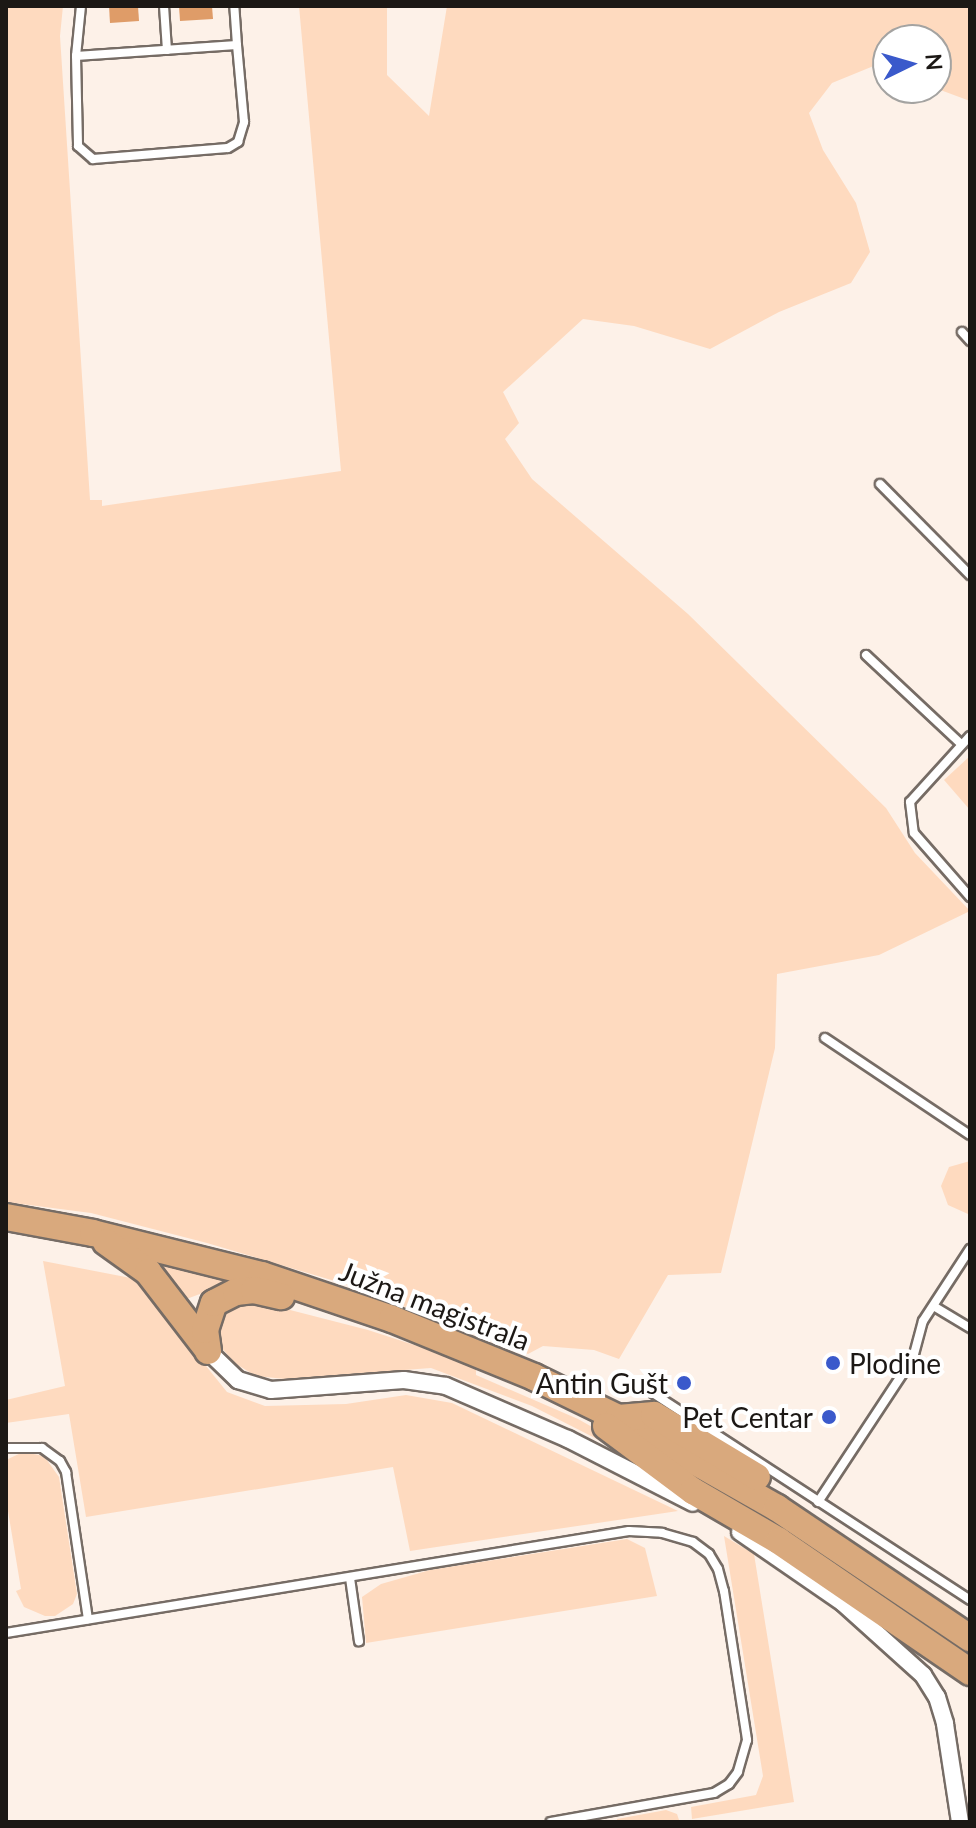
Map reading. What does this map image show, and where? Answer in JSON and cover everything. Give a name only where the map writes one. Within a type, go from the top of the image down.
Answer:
[{"type":"main road","name":"Južna magistrala","points":[[6,1217],[93,1233],[262,1275],[458,1343],[618,1418],[777,1508],[970,1638]]},
{"type":"main road","points":[[93,1233],[148,1272],[208,1351]]},
{"type":"main road","points":[[208,1351],[205,1330],[214,1303],[236,1292],[254,1290],[307,1302],[340,1302]]},
{"type":"main road","points":[[545,1382],[660,1469],[779,1541],[970,1672]]},
{"type":"main road","points":[[618,1418],[654,1415],[871,1548],[970,1618]]},
{"type":"street","points":[[208,1351],[238,1380],[271,1390],[404,1380],[446,1386],[568,1439],[705,1510],[843,1603],[923,1675],[937,1697],[945,1724],[960,1822]]},
{"type":"lane","points":[[81,6],[76,56],[78,146],[93,159],[109,160],[228,148],[238,142],[244,122],[234,6]]},
{"type":"lane","points":[[164,6],[167,50]]},
{"type":"lane","points":[[76,56],[237,45]]},
{"type":"lane","points":[[962,332],[970,341]]},
{"type":"lane","points":[[880,484],[970,575]]},
{"type":"lane","points":[[866,655],[961,744]]},
{"type":"lane","points":[[970,736],[910,802],[914,833],[970,897]]},
{"type":"lane","points":[[825,1038],[970,1135]]},
{"type":"lane","points":[[818,1502],[913,1358],[923,1321],[970,1249]]},
{"type":"lane","points":[[935,1307],[970,1328]]},
{"type":"lane","points":[[648,1390],[970,1600]]},
{"type":"lane","points":[[6,1448],[42,1448],[60,1461],[66,1472],[88,1619]]},
{"type":"lane","points":[[6,1633],[629,1531],[679,1537],[693,1542],[709,1554],[718,1569],[724,1591],[747,1740],[738,1772],[729,1784],[714,1793],[551,1822]]},
{"type":"lane","points":[[350,1578],[359,1641]]},
{"type":"shaded area","points":[[6,6],[63,6],[60,36],[90,500],[102,500],[102,506],[341,471],[299,6],[387,6],[387,75],[429,116],[447,6],[970,6],[970,101],[952,94],[952,24],[872,24],[872,67],[832,83],[809,113],[823,150],[856,203],[870,252],[851,283],[779,312],[710,349],[634,326],[583,319],[503,392],[519,423],[505,439],[532,479],[688,614],[886,808],[915,853],[970,911],[879,955],[777,974],[775,1048],[721,1273],[668,1275],[619,1359],[594,1350],[543,1346],[528,1354],[348,1285],[207,1243],[91,1213],[6,1202]]},
{"type":"shaded area","points":[[109,6],[138,6],[139,21],[110,23]]},
{"type":"shaded area","points":[[179,6],[212,6],[213,19],[180,21]]},
{"type":"shaded area","points":[[970,756],[970,810],[944,780]]},
{"type":"shaded area","points":[[970,1161],[968,1214],[948,1205],[941,1186],[949,1167]]},
{"type":"shaded area","points":[[43,1261],[136,1279],[227,1392],[265,1406],[346,1404],[406,1395],[452,1403],[678,1511],[410,1551],[393,1467],[86,1517],[69,1414],[6,1423],[6,1400],[65,1386]]},
{"type":"shaded area","points":[[159,1262],[234,1281],[184,1300]]},
{"type":"shaded area","points":[[259,1302],[368,1330],[476,1365],[476,1375],[578,1419],[633,1450],[656,1469],[532,1406],[431,1368],[285,1379],[256,1376],[236,1364],[218,1344],[217,1334],[226,1311],[245,1303]]},
{"type":"shaded area","points":[[23,1452],[44,1456],[59,1477],[77,1594],[73,1604],[55,1616],[45,1616],[24,1607],[16,1591],[21,1589],[6,1499],[6,1460]]},
{"type":"shaded area","points":[[724,1536],[754,1554],[794,1802],[692,1819],[691,1807],[756,1795],[763,1776]]},
{"type":"shaded area","points":[[627,1539],[645,1548],[657,1596],[366,1643],[362,1597],[381,1584],[430,1570]]},
{"type":"shaded area","points":[[666,1810],[677,1814],[679,1820],[617,1822],[617,1819]]},
{"type":"place","name":"Plodine","points":[[833,1363]]},
{"type":"place","name":"Antin Gušt","points":[[684,1383]]},
{"type":"place","name":"Pet Centar","points":[[829,1417]]}]
